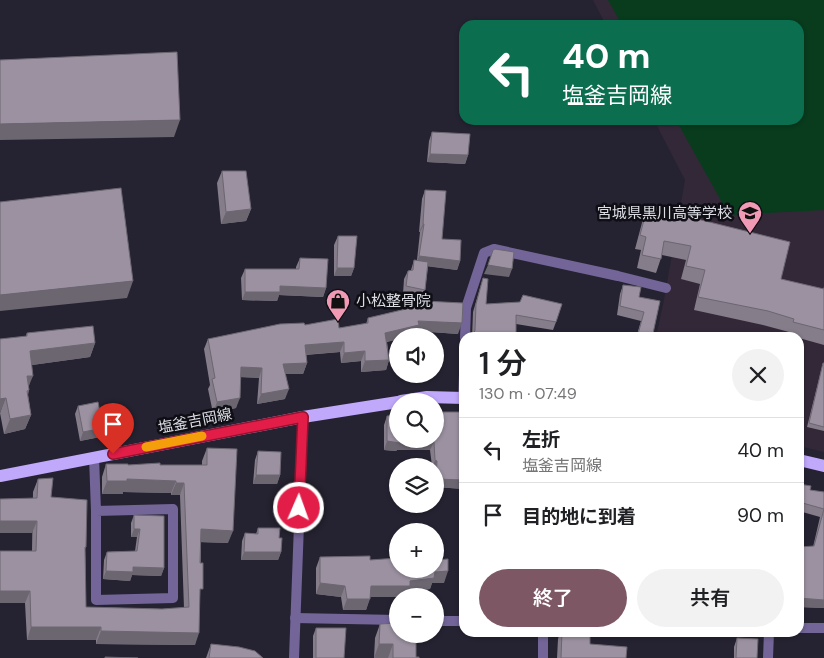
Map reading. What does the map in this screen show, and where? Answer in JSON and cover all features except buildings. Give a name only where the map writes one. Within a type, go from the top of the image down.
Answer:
[{"type":"main road","name":"塩釜吉岡線","points":[[444,397],[459,398]]},
{"type":"main road","name":"塩釜吉岡線","points":[[0,476],[303,417],[389,404]]},
{"type":"main road","points":[[804,461],[824,466]]},
{"type":"street","points":[[465,332],[466,308],[484,253],[494,249],[666,288]]},
{"type":"street","points":[[294,658],[303,417]]},
{"type":"street","points":[[94,457],[96,600],[173,598],[173,509],[96,511]]},
{"type":"street","points":[[295,618],[389,620]]},
{"type":"street","points":[[444,621],[459,621]]},
{"type":"street","points":[[804,628],[824,628]]},
{"type":"street","points":[[543,637],[543,658]]},
{"type":"street","points":[[768,658],[769,637]]},
{"type":"shaded area","name":"宮城県黒川高等学校","points":[[593,0],[824,0],[824,452],[804,447],[804,332],[657,332],[685,180],[657,125],[804,125],[804,20],[603,20]]},
{"type":"green space","points":[[608,0],[824,0],[824,210],[729,215],[679,125],[804,125],[804,20],[619,20]]},
{"type":"slow traffic","points":[[146,447],[202,436]]},
{"type":"place","name":"宮城県黒川高等学校","points":[[750,234]]},
{"type":"place","name":"小松整骨院","points":[[338,322]]},
{"type":"route","points":[[113,454],[303,417],[299,508]]}]
